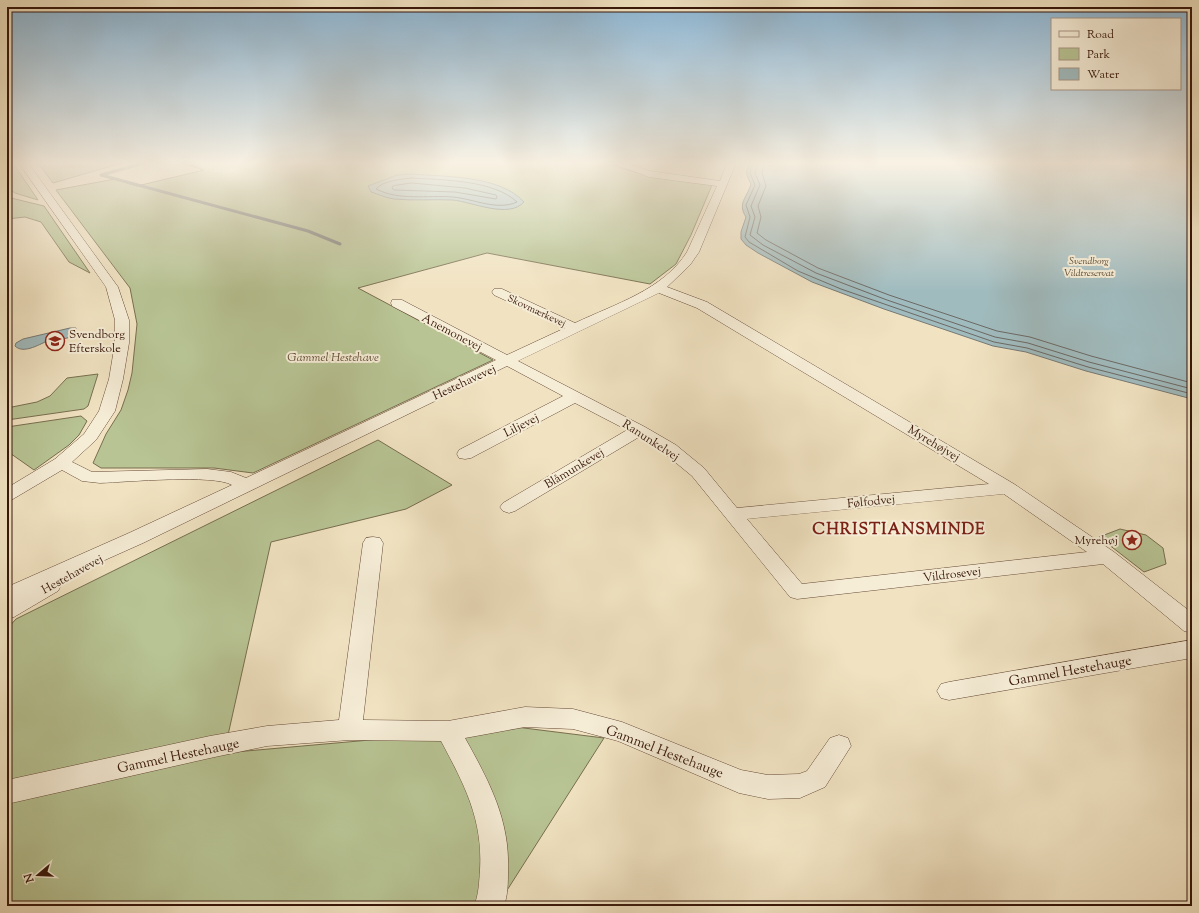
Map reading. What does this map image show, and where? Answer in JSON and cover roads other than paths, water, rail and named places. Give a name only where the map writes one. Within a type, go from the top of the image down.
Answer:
[{"type":"street","points":[[7,494],[41,476],[61,463],[90,437],[107,411],[119,364],[122,343],[122,320],[112,287],[54,206]]},
{"type":"street","name":"Hestehavevej","points":[[7,594],[136,538],[244,485],[659,288],[686,263],[713,206]]},
{"type":"street","name":"Myrehøjvej","points":[[659,288],[702,305],[1008,488],[1107,557],[1192,625]]},
{"type":"street","name":"Skovmærkevej","points":[[498,292],[576,328]]},
{"type":"street","name":"Anemonevej","points":[[397,303],[507,361]]},
{"type":"street","name":"Ranunkelvej","points":[[507,361],[639,430],[670,449],[698,472],[796,592]]},
{"type":"street","name":"Liljevej","points":[[465,454],[576,396]]},
{"type":"street","name":"Blåmunkevej","points":[[509,507],[639,430]]},
{"type":"street","points":[[61,463],[88,477],[100,478],[207,474],[231,476],[244,485]]},
{"type":"street","name":"Følfodvej","points":[[733,514],[1008,488]]},
{"type":"street","name":"Hestehavevej","points":[[7,611],[136,538]]},
{"type":"street","points":[[350,730],[373,543]]},
{"type":"street","name":"Vildrosevej","points":[[796,592],[1107,557]]},
{"type":"street","name":"Gammel Hestehauge","points":[[949,691],[1192,649]]},
{"type":"street","name":"Gammel Hestehauge","points":[[7,792],[210,747],[267,736],[350,730],[448,731],[525,717],[573,718],[622,732],[739,781],[768,787],[800,786],[816,779],[839,746]]},
{"type":"street","points":[[448,731],[473,776],[488,813],[496,849],[493,894],[489,906]]},
{"type":"water","points":[[480,206],[519,206],[509,209],[490,208]]},
{"type":"water","name":"Svendborg Vildtreservat","points":[[743,206],[1192,206],[1192,399],[1086,371],[1026,352],[993,346],[884,309],[812,282],[746,245],[741,239],[741,232],[746,217],[742,208]]},
{"type":"water","points":[[70,328],[76,328],[75,334],[64,339],[50,340],[28,349],[15,346],[16,343],[23,339]]},
{"type":"waterway","points":[[214,206],[308,231],[340,244]]},
{"type":"place","name":"Svendborg Efterskole","points":[[55,341]]},
{"type":"place","name":"Myrehøj","points":[[1132,540]]},
{"type":"district","name":"CHRISTIANSMINDE","points":[[899,528]]},
{"type":"park label","name":"Gammel Hestehave","points":[[333,357]]}]
